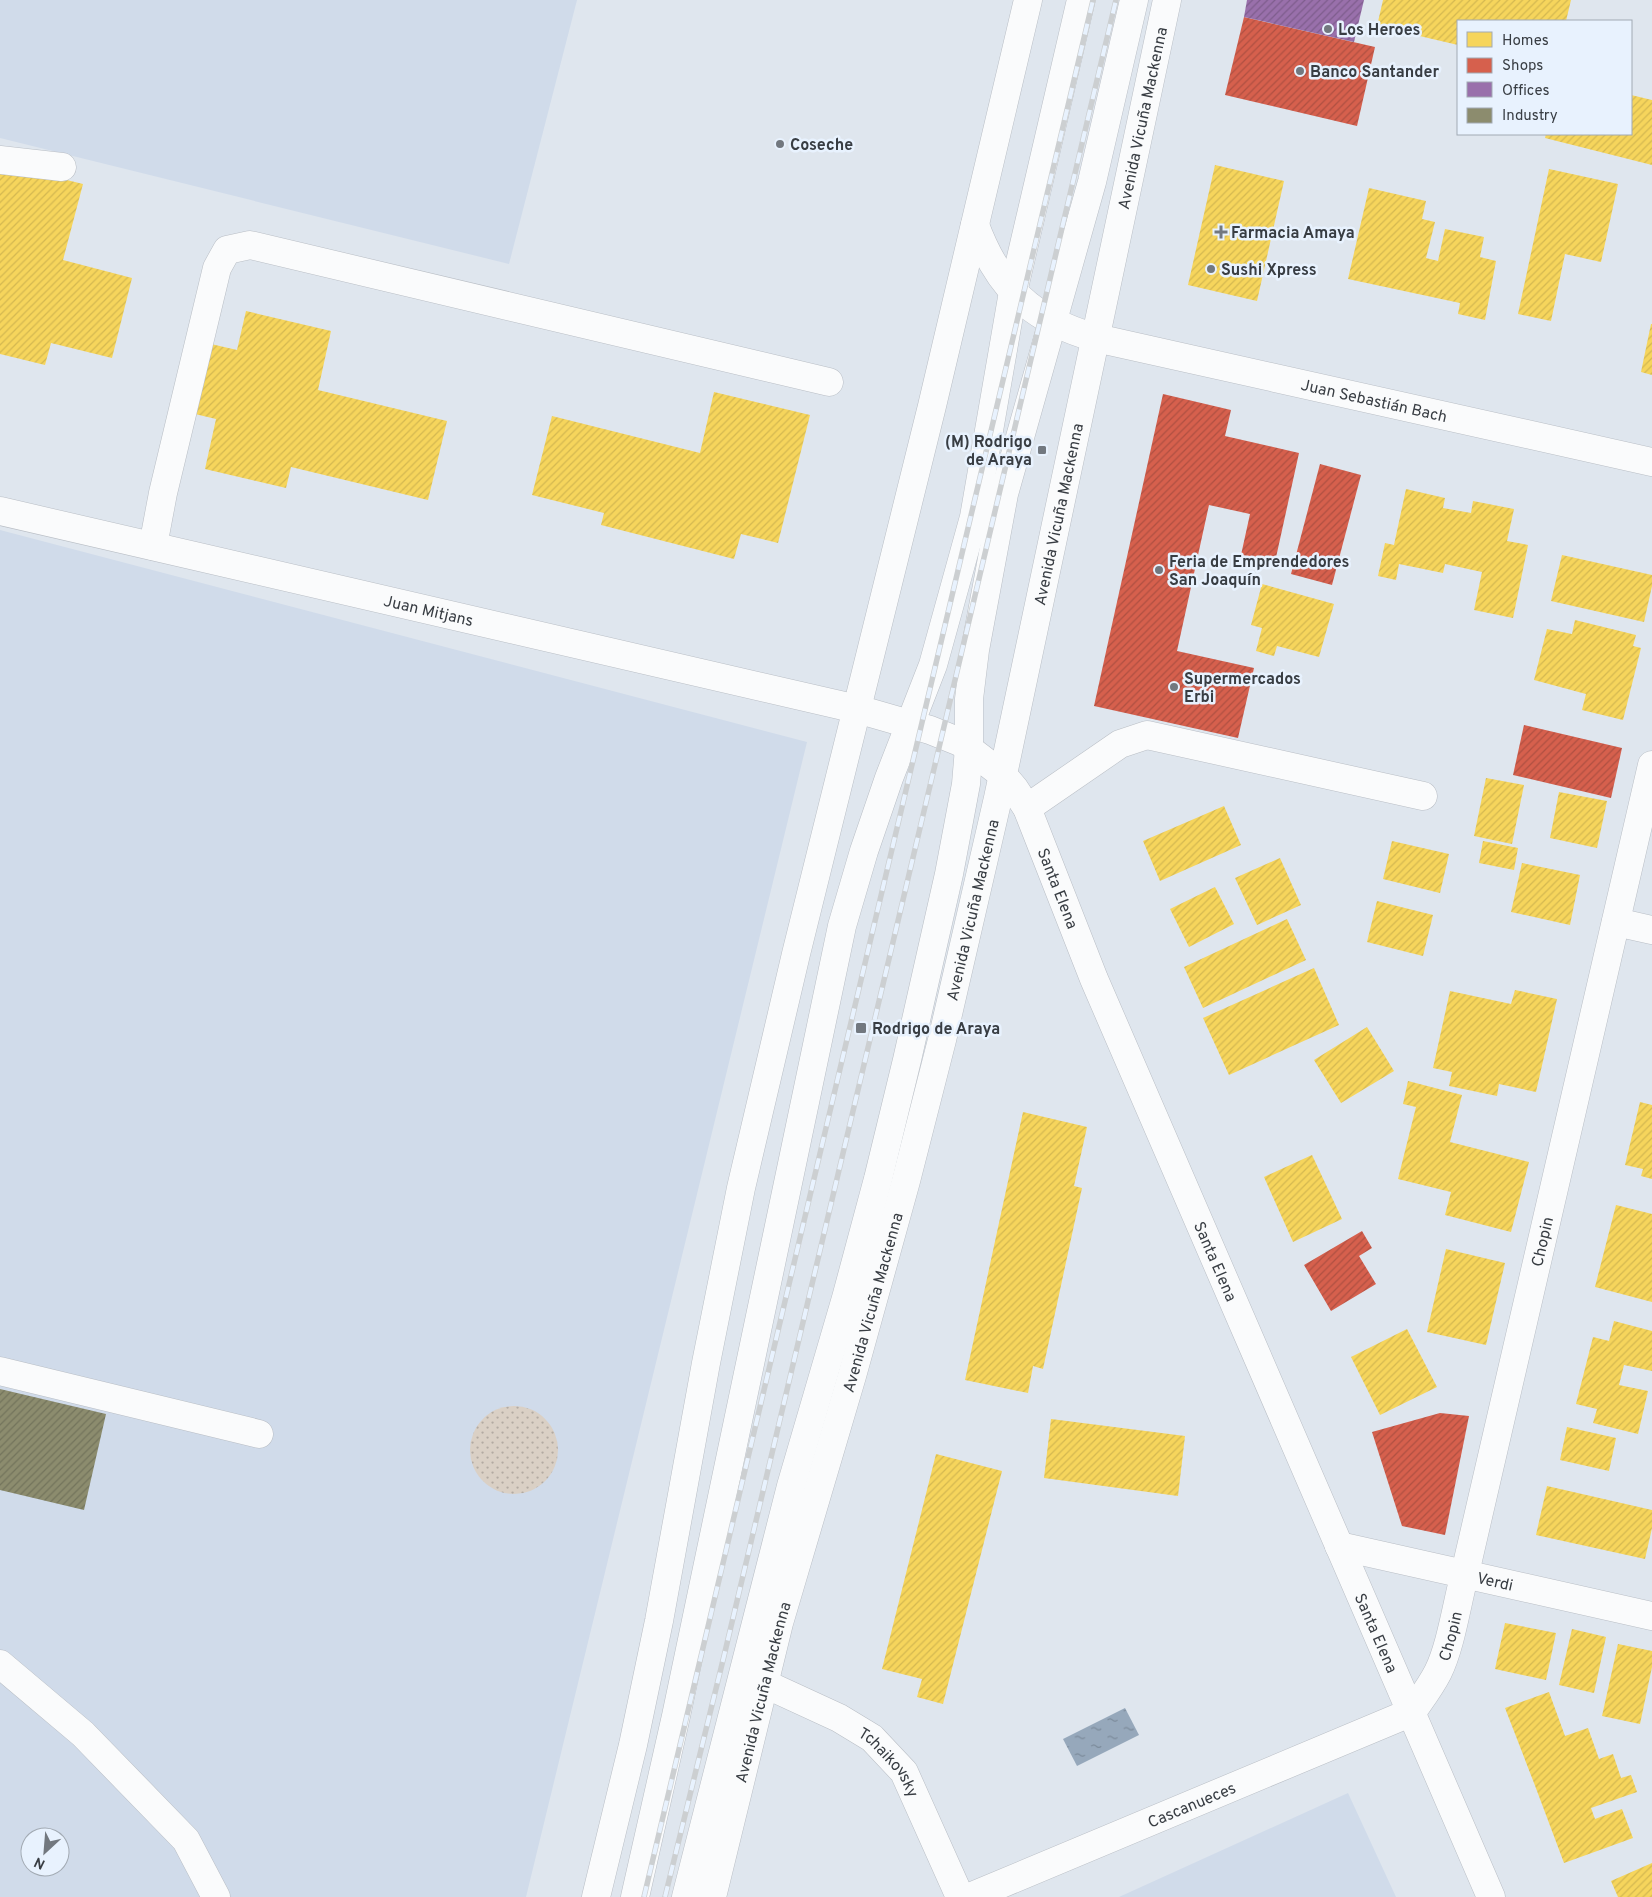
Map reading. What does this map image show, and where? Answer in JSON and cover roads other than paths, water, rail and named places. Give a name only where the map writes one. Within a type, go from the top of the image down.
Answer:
[{"type":"street","points":[[596,1897],[633,1745],[659,1621],[706,1363],[741,1188],[791,972],[858,709],[1028,0]]},
{"type":"street","points":[[636,1897],[842,926],[870,833],[933,665],[974,518],[1014,292],[1081,0]]},
{"type":"street","points":[[686,1897],[790,1486],[819,1392],[878,1179],[949,874],[966,784],[969,748],[969,699],[975,650],[1004,494],[1092,182],[1134,0]]},
{"type":"street","name":"Avenida Vicuña Mackenna","points":[[712,1897],[763,1683],[801,1546],[852,1376],[906,1182],[942,1040],[1003,775],[1167,0]]},
{"type":"street","points":[[0,160],[62,167]]},
{"type":"street","name":"Juan Sebastián Bach","points":[[975,225],[984,249],[997,272],[1014,292],[1032,309],[1074,332],[1652,462]]},
{"type":"street","points":[[152,546],[217,268],[227,250],[250,245],[829,382]]},
{"type":"street","name":"Juan Mitjans","points":[[0,511],[858,709]]},
{"type":"street","name":"Santa Elena","points":[[858,709],[930,730],[960,742],[1003,775],[1014,788],[1026,808],[1094,979],[1491,1897]]},
{"type":"street","points":[[1026,808],[1120,744],[1147,735],[1423,796]]},
{"type":"street","name":"Chopin","points":[[1412,1712],[1439,1670],[1465,1574],[1652,764]]},
{"type":"street","points":[[1616,922],[1652,930]]},
{"type":"street","points":[[0,1371],[259,1434]]},
{"type":"street","name":"Verdi","points":[[1339,1546],[1652,1616]]},
{"type":"street","points":[[0,1664],[83,1734],[186,1840],[216,1897]]},
{"type":"street","name":"Tchaikovsky","points":[[763,1683],[839,1718],[872,1738],[904,1772],[960,1897]]},
{"type":"street","name":"Cascanueces","points":[[970,1897],[1412,1712]]},
{"type":"water","points":[[1125,1708],[1139,1735],[1077,1766],[1063,1739]]},
{"type":"railway","points":[[644,1897],[1093,0]]},
{"type":"railway","points":[[665,1897],[724,1656],[1116,0]]},
{"type":"place","name":"Los Heroes","points":[[1328,29]]},
{"type":"place","name":"Banco Santander","points":[[1300,71]]},
{"type":"place","name":"Coseche","points":[[780,144]]},
{"type":"place","name":"Farmacia Amaya","points":[[1221,232]]},
{"type":"place","name":"Sushi Xpress","points":[[1211,269]]},
{"type":"place","name":"(M) Rodrigo de Araya","points":[[1042,450]]},
{"type":"place","name":"Feria de Emprendedores San Joaquín","points":[[1159,570]]},
{"type":"place","name":"Supermercados Erbi","points":[[1174,687]]},
{"type":"place","name":"Rodrigo de Araya","points":[[861,1028]]}]
